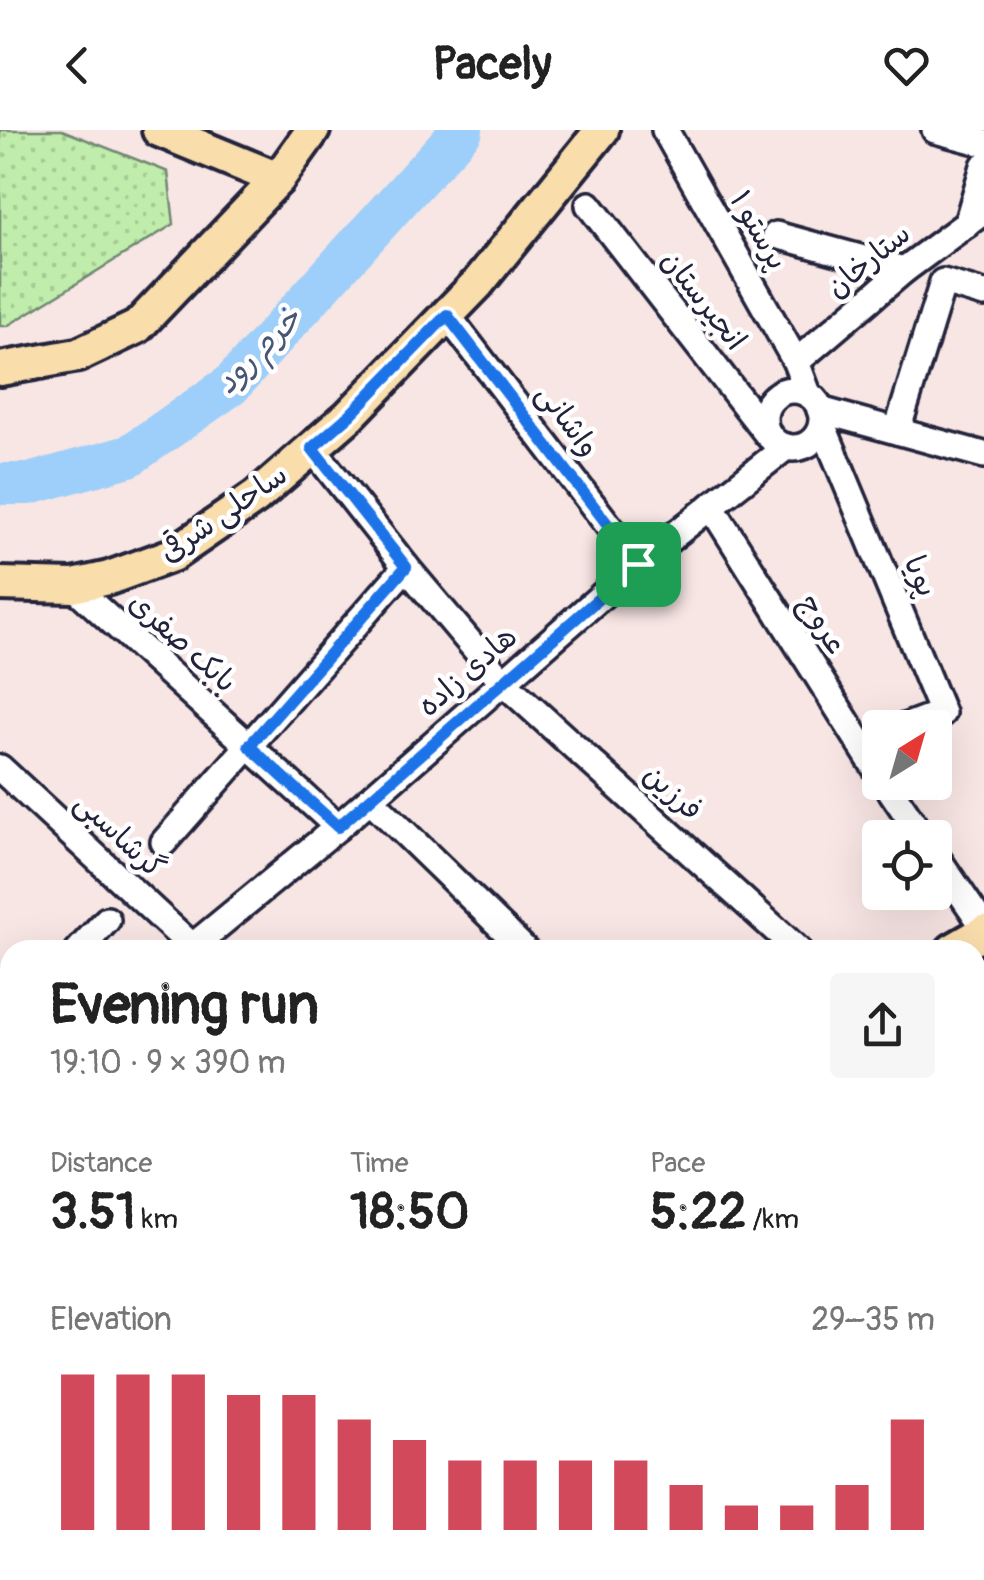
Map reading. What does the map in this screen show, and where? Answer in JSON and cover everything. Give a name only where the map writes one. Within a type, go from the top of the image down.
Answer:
[{"type":"main road","points":[[159,130],[278,179]]},
{"type":"main road","points":[[0,368],[78,355],[137,327],[278,179],[313,130]]},
{"type":"main road","name":"ساحلی شرقی","points":[[0,584],[73,586],[108,578],[172,555],[256,497],[350,415],[478,283],[590,138]]},
{"type":"street","name":"پرستو ۱","points":[[664,130],[796,362],[817,410]]},
{"type":"street","points":[[935,130],[984,143]]},
{"type":"street","points":[[975,218],[984,166]]},
{"type":"street","name":"انجیرستان","points":[[589,205],[777,441]]},
{"type":"street","name":"ستارخان","points":[[796,362],[904,270],[975,218]]},
{"type":"street","points":[[776,235],[904,270]]},
{"type":"street","points":[[898,431],[943,282],[984,294]]},
{"type":"street","name":"واشانی","points":[[447,315],[638,564]]},
{"type":"street","points":[[817,410],[818,435],[809,444],[777,441],[764,423],[765,410],[772,399],[783,392],[796,391],[817,410],[984,455]]},
{"type":"street","name":"پویا","points":[[817,410],[941,710]]},
{"type":"street","name":"هادی زاده","points":[[204,940],[638,564],[712,506],[777,441]]},
{"type":"street","name":"فرزین","points":[[312,448],[504,683],[787,940]]},
{"type":"street","name":"عروج","points":[[712,506],[862,729]]},
{"type":"street","points":[[164,842],[406,567]]},
{"type":"street","name":"بابک صفری","points":[[73,586],[338,827]]},
{"type":"street","name":"گرشاسبی","points":[[0,768],[185,940]]},
{"type":"street","points":[[370,798],[515,940]]},
{"type":"street","points":[[952,881],[984,930]]},
{"type":"street","points":[[88,940],[107,920]]},
{"type":"green space","points":[[0,130],[62,130],[168,172],[174,224],[7,326],[0,326]]},
{"type":"waterway","name":"خرم رود","points":[[0,484],[29,484],[129,456],[231,385],[462,130]]},
{"type":"route","points":[[447,315],[638,564],[338,827],[249,746],[406,567],[312,448],[350,415],[447,315]]}]
